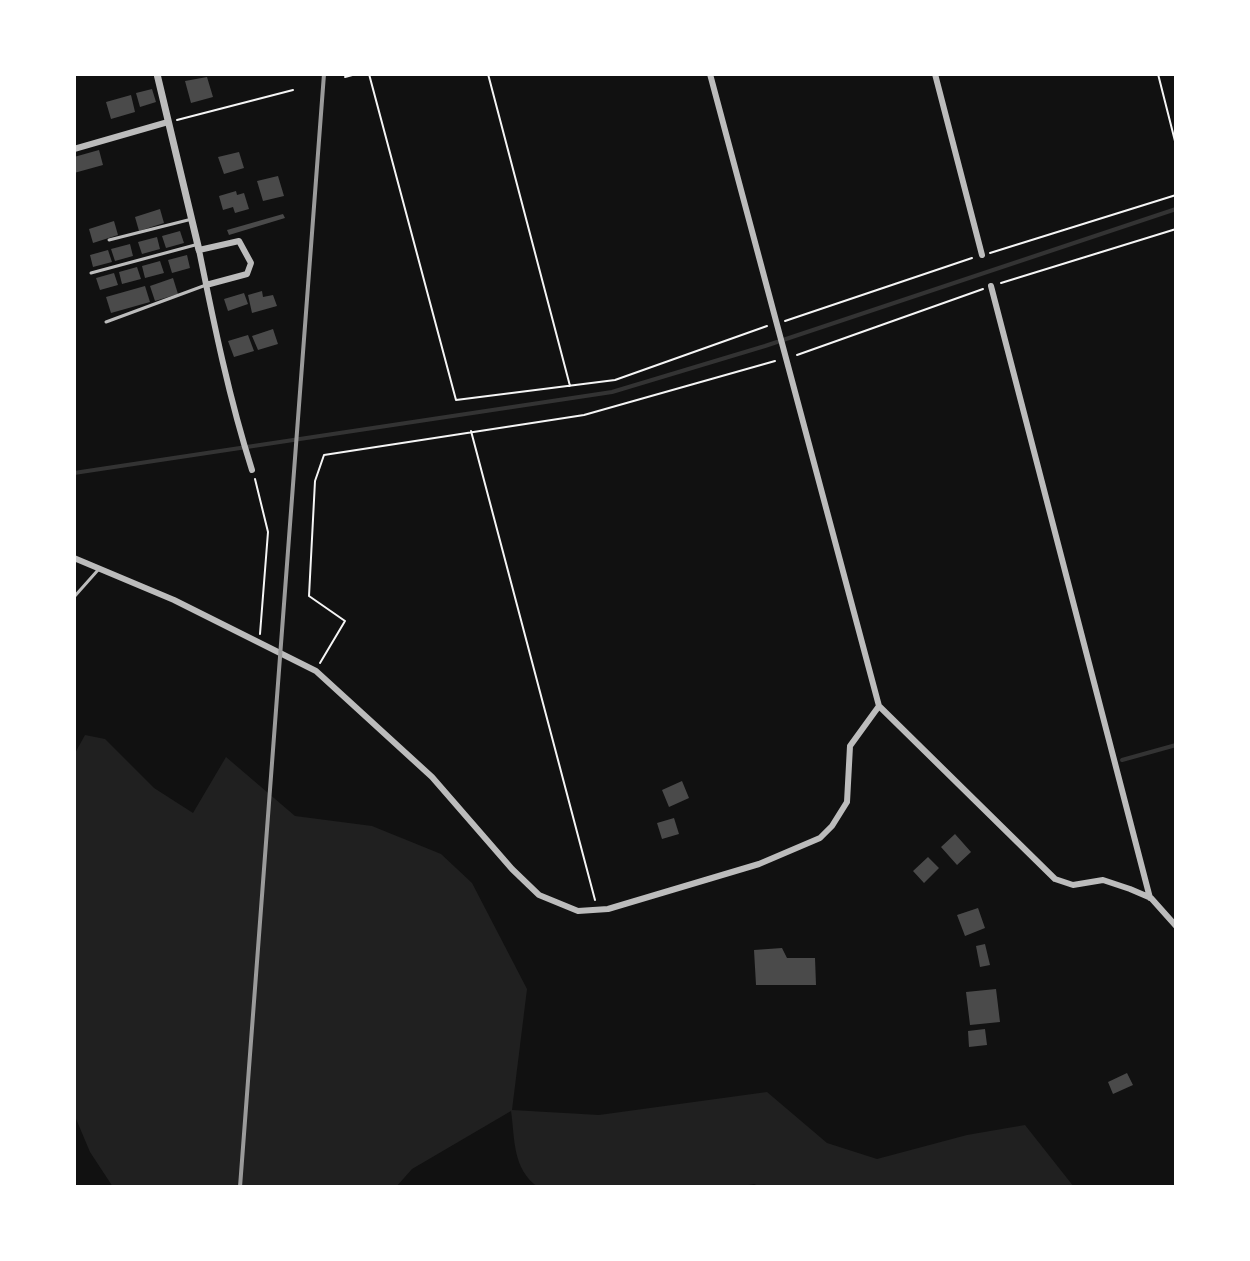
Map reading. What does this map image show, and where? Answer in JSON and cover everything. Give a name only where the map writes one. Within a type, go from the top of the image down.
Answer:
[{"type":"street","points":[[157,74],[240,432],[252,470]]},
{"type":"street","points":[[710,74],[879,706],[965,794],[1055,879],[1073,885],[1103,880],[1151,898]]},
{"type":"street","points":[[935,74],[982,255]]},
{"type":"street","points":[[74,149],[168,122]]},
{"type":"street","points":[[199,247],[239,241],[251,263],[247,274],[206,285]]},
{"type":"street","points":[[991,286],[1151,898],[1176,926]]},
{"type":"street","points":[[74,558],[260,640],[316,671],[432,777],[512,869],[539,895],[578,911],[597,910],[759,864],[820,838],[832,826],[847,802],[850,746],[879,706]]},
{"type":"lane","points":[[109,240],[192,219]]},
{"type":"lane","points":[[91,273],[199,247]]},
{"type":"lane","points":[[106,322],[206,285]]},
{"type":"lane","points":[[74,597],[100,568]]},
{"type":"path","points":[[345,77],[356,74]]},
{"type":"path","points":[[369,74],[456,400],[615,380],[982,255],[1176,195]]},
{"type":"path","points":[[488,74],[570,387]]},
{"type":"path","points":[[1158,74],[1176,145]]},
{"type":"path","points":[[168,122],[293,90]]},
{"type":"path","points":[[316,671],[345,621],[309,596],[315,481],[324,455],[471,429],[584,415],[786,358],[991,286],[1176,229]]},
{"type":"path","points":[[471,429],[597,910]]},
{"type":"path","points":[[252,470],[268,532],[260,640]]},
{"type":"shaded area","points":[[85,735],[105,739],[154,788],[193,813],[226,757],[295,816],[372,826],[441,854],[472,883],[527,989],[512,1110],[599,1115],[767,1092],[827,1143],[877,1159],[967,1135],[1025,1125],[1074,1187],[761,1187],[754,1184],[738,1187],[538,1187],[519,1162],[511,1111],[412,1169],[396,1187],[113,1187],[90,1152],[74,1114],[74,755]]},
{"type":"building","points":[[207,77],[213,97],[191,103],[185,81]]},
{"type":"building","points":[[152,89],[156,102],[140,107],[136,93]]},
{"type":"building","points":[[131,95],[135,112],[111,119],[106,102]]},
{"type":"building","points":[[99,150],[103,165],[74,173],[74,157]]},
{"type":"building","points":[[239,152],[244,168],[224,174],[218,157]]},
{"type":"building","points":[[278,176],[284,196],[263,201],[257,181]]},
{"type":"building","points":[[236,191],[237,195],[244,193],[249,209],[235,213],[233,207],[223,210],[219,196]]},
{"type":"building","points":[[160,209],[164,223],[139,231],[135,217]]},
{"type":"building","points":[[283,214],[285,218],[229,235],[227,230]]},
{"type":"building","points":[[114,221],[118,235],[93,243],[89,229]]},
{"type":"building","points":[[180,231],[184,243],[166,248],[162,236]]},
{"type":"building","points":[[157,237],[160,249],[142,254],[138,242]]},
{"type":"building","points":[[130,244],[133,256],[115,261],[111,249]]},
{"type":"building","points":[[108,250],[112,262],[93,267],[90,255]]},
{"type":"building","points":[[187,255],[190,268],[172,273],[168,260]]},
{"type":"building","points":[[160,261],[164,273],[145,278],[142,266]]},
{"type":"building","points":[[137,267],[141,279],[122,284],[119,272]]},
{"type":"building","points":[[114,273],[118,285],[100,290],[96,278]]},
{"type":"building","points":[[173,278],[178,294],[155,301],[150,286]]},
{"type":"building","points":[[145,286],[150,302],[111,313],[106,297]]},
{"type":"building","points":[[262,291],[263,297],[273,295],[277,306],[252,313],[248,295]]},
{"type":"building","points":[[244,293],[248,304],[228,311],[224,299]]},
{"type":"building","points":[[273,329],[278,344],[258,350],[252,336]]},
{"type":"building","points":[[248,335],[254,351],[234,357],[228,341]]},
{"type":"building","points":[[682,781],[689,798],[669,807],[662,790]]},
{"type":"building","points":[[674,818],[679,834],[662,839],[657,823]]},
{"type":"building","points":[[955,834],[971,852],[957,865],[941,847]]},
{"type":"building","points":[[928,857],[939,868],[924,883],[913,871]]},
{"type":"building","points":[[978,908],[985,928],[965,936],[957,915]]},
{"type":"building","points":[[985,944],[990,965],[980,967],[976,946]]},
{"type":"building","points":[[782,948],[787,958],[815,958],[816,985],[756,985],[754,950]]},
{"type":"building","points":[[996,989],[1000,1022],[970,1025],[966,992]]},
{"type":"building","points":[[985,1029],[987,1045],[969,1047],[968,1031]]},
{"type":"building","points":[[1127,1073],[1133,1085],[1113,1094],[1108,1082]]},
{"type":"waterway","points":[[74,473],[612,392],[765,346],[1176,209]]},
{"type":"waterway","points":[[1122,760],[1176,745]]},
{"type":"railway","points":[[240,1187],[324,74]]}]
